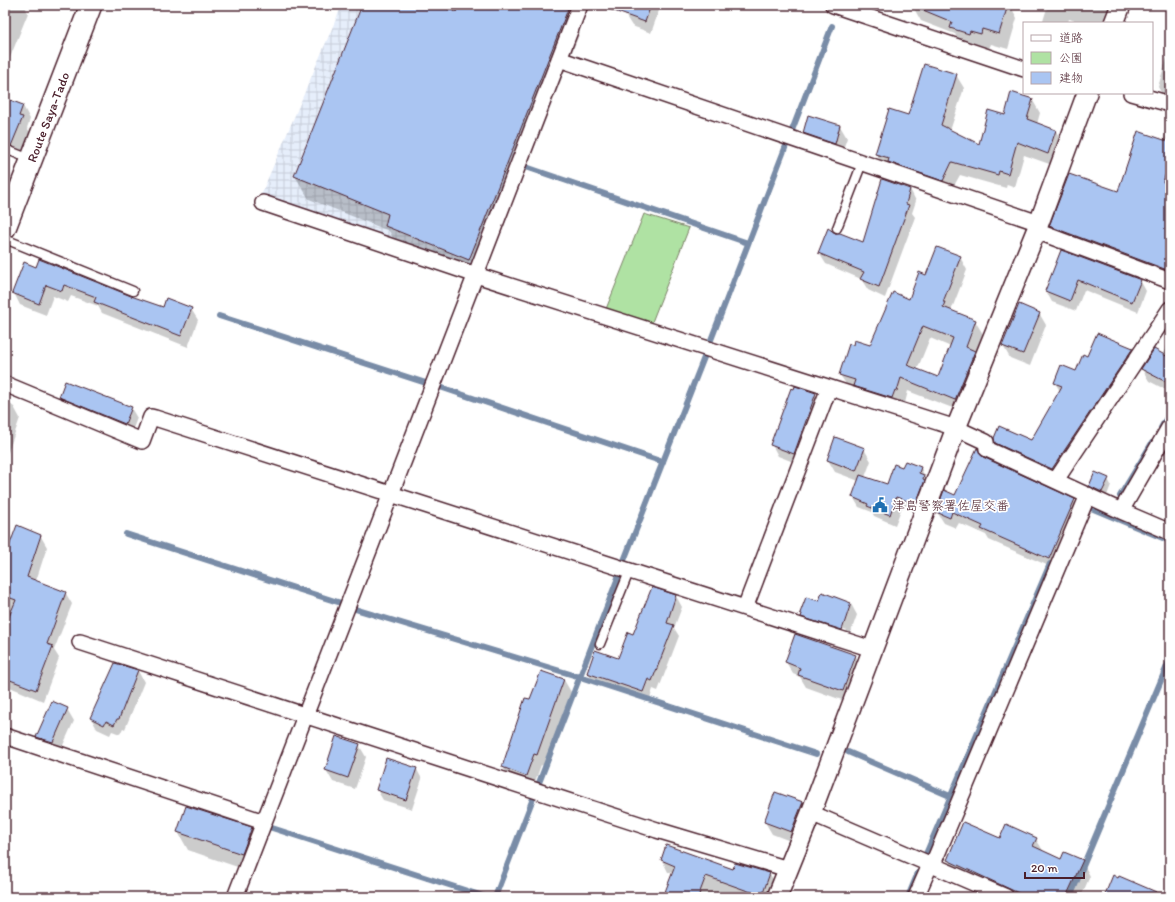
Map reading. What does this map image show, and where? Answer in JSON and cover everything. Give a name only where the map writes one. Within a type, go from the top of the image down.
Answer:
[{"type":"main road","name":"Route Saya-Tado","points":[[5,228],[32,160],[87,6]]},
{"type":"street","points":[[235,897],[580,5]]},
{"type":"street","points":[[833,5],[1023,69]]},
{"type":"street","points":[[1114,22],[1121,5]]},
{"type":"street","points":[[559,59],[862,163],[1037,227],[1170,281]]},
{"type":"street","points":[[777,897],[811,813],[956,428],[1037,227],[1087,94]]},
{"type":"street","points":[[1135,94],[1170,104]]},
{"type":"street","points":[[262,203],[476,275],[956,428],[986,442],[987,449],[1170,532]]},
{"type":"street","points":[[1056,480],[1170,309]]},
{"type":"street","points":[[5,384],[142,441],[151,418],[159,419],[629,572],[872,649]]},
{"type":"street","points":[[745,608],[829,388]]},
{"type":"street","points":[[1121,511],[1170,426]]},
{"type":"street","points":[[916,897],[930,865],[935,859],[1088,495]]},
{"type":"street","points":[[80,642],[657,830],[788,869]]},
{"type":"street","points":[[16,740],[264,822]]},
{"type":"street","points":[[811,813],[1006,897]]},
{"type":"lane","points":[[5,149],[32,160]]},
{"type":"lane","points":[[837,228],[862,163]]},
{"type":"lane","points":[[5,239],[134,291]]},
{"type":"lane","points":[[600,644],[629,572]]},
{"type":"shaded area","points":[[342,5],[571,5],[471,264],[260,197]]},
{"type":"green space","points":[[644,214],[689,228],[650,327],[604,314]]},
{"type":"building","points":[[362,5],[437,5],[456,12],[459,5],[560,5],[568,9],[469,260],[385,226],[388,214],[294,176]]},
{"type":"building","points":[[603,5],[651,5],[645,22],[603,7]]},
{"type":"building","points":[[911,5],[1008,5],[999,34],[982,29],[981,34],[970,31],[969,34],[950,28],[952,22]]},
{"type":"building","points":[[924,64],[957,74],[941,125],[979,144],[988,110],[1005,115],[1011,92],[1033,99],[1027,119],[1056,130],[1048,154],[1017,142],[1008,174],[999,171],[998,175],[952,162],[943,181],[888,162],[889,158],[875,154],[889,109],[908,115]]},
{"type":"building","points":[[5,98],[23,105],[19,116],[23,117],[11,146],[5,144]]},
{"type":"building","points":[[808,115],[840,125],[835,144],[803,133]]},
{"type":"building","points":[[1138,131],[1170,142],[1170,160],[1163,182],[1170,185],[1170,271],[1049,226],[1069,174],[1118,191]]},
{"type":"building","points":[[882,179],[910,189],[906,204],[909,205],[879,287],[860,279],[864,272],[818,253],[828,228],[835,233],[840,233],[863,242]]},
{"type":"building","points":[[937,247],[961,256],[943,302],[945,302],[943,307],[976,320],[966,347],[975,351],[955,400],[901,378],[897,391],[895,390],[892,398],[853,386],[855,380],[839,375],[849,344],[853,345],[854,340],[870,345],[893,292],[909,299],[919,272],[926,275]],"holes":[[[923,326],[953,338],[938,377],[907,365]]]},
{"type":"building","points":[[1061,250],[1141,280],[1132,302],[1078,280],[1070,301],[1045,291]]},
{"type":"building","points":[[39,259],[131,296],[163,307],[166,298],[192,308],[181,336],[94,302],[96,297],[64,285],[62,291],[46,285],[39,304],[12,293],[24,262],[36,267]]},
{"type":"building","points":[[1019,304],[1040,313],[1023,354],[1002,346]]},
{"type":"building","points":[[1097,333],[1133,348],[1052,469],[995,443],[994,438],[999,426],[1031,440],[1062,386],[1054,383],[1061,365],[1076,371],[1083,354],[1087,356]]},
{"type":"building","points":[[1154,349],[1170,358],[1170,384],[1141,369]]},
{"type":"building","points":[[65,381],[132,407],[125,424],[59,397]]},
{"type":"building","points":[[795,386],[816,393],[794,454],[770,445],[791,388],[794,389]]},
{"type":"building","points":[[835,437],[865,448],[856,471],[827,460]]},
{"type":"building","points":[[977,448],[983,457],[1075,499],[1049,559],[981,529],[983,526],[952,512],[950,518],[936,512],[944,490],[955,495]]},
{"type":"building","points":[[905,461],[921,467],[919,473],[924,475],[923,479],[925,480],[916,504],[896,497],[890,515],[867,506],[868,504],[852,497],[860,475],[887,484],[894,464],[902,467]]},
{"type":"building","points":[[1095,472],[1109,478],[1102,492],[1089,486]]},
{"type":"building","points":[[17,525],[41,535],[27,577],[66,592],[47,644],[53,646],[36,690],[5,678],[5,626],[16,600],[5,596],[5,557]]},
{"type":"building","points":[[652,587],[676,595],[667,623],[674,625],[652,681],[648,679],[643,692],[587,673],[595,650],[618,658],[628,632],[633,634]]},
{"type":"building","points":[[822,592],[851,603],[842,630],[801,617],[802,614],[800,613],[806,597],[819,601]]},
{"type":"building","points":[[795,634],[856,655],[843,691],[798,675],[800,668],[785,662]]},
{"type":"building","points":[[115,663],[138,670],[119,719],[117,719],[114,725],[106,721],[104,725],[90,718]]},
{"type":"building","points":[[541,671],[564,679],[537,755],[534,754],[526,776],[502,767],[525,698],[530,699]]},
{"type":"building","points":[[52,701],[68,708],[53,742],[36,737]]},
{"type":"building","points":[[336,736],[360,744],[348,778],[325,770]]},
{"type":"building","points":[[386,758],[417,768],[406,800],[376,790]]},
{"type":"building","points":[[775,792],[803,802],[791,832],[764,822]]},
{"type":"building","points":[[186,806],[252,827],[242,854],[177,832]]},
{"type":"building","points":[[963,822],[1000,838],[1006,824],[1037,838],[1033,846],[1061,859],[1064,852],[1083,860],[1066,897],[1027,897],[947,860]]},
{"type":"building","points":[[666,845],[733,869],[735,863],[770,873],[762,896],[706,876],[698,897],[663,897],[675,866],[661,860]]},
{"type":"building","points":[[1113,875],[1118,878],[1119,876],[1168,897],[1104,897]]},
{"type":"waterway","points":[[791,133],[832,26]]},
{"type":"waterway","points":[[709,345],[787,143]]},
{"type":"waterway","points":[[526,167],[748,243]]},
{"type":"waterway","points":[[219,316],[429,384]]},
{"type":"waterway","points":[[623,563],[705,355]]},
{"type":"waterway","points":[[440,387],[663,462]]},
{"type":"waterway","points":[[1161,428],[1170,412]]},
{"type":"waterway","points":[[1120,496],[1152,443]]},
{"type":"waterway","points":[[1091,508],[1170,541]]},
{"type":"waterway","points":[[126,534],[341,603]]},
{"type":"waterway","points":[[926,854],[1050,564]]},
{"type":"waterway","points":[[495,897],[619,575]]},
{"type":"waterway","points":[[355,609],[580,677],[816,754]]},
{"type":"waterway","points":[[1070,897],[1170,659]]},
{"type":"waterway","points":[[848,752],[950,796]]},
{"type":"waterway","points":[[269,827],[486,897]]},
{"type":"waterway","points":[[908,897],[918,873]]},
{"type":"place","name":"津島警察署佐屋交番","points":[[880,505]]}]
